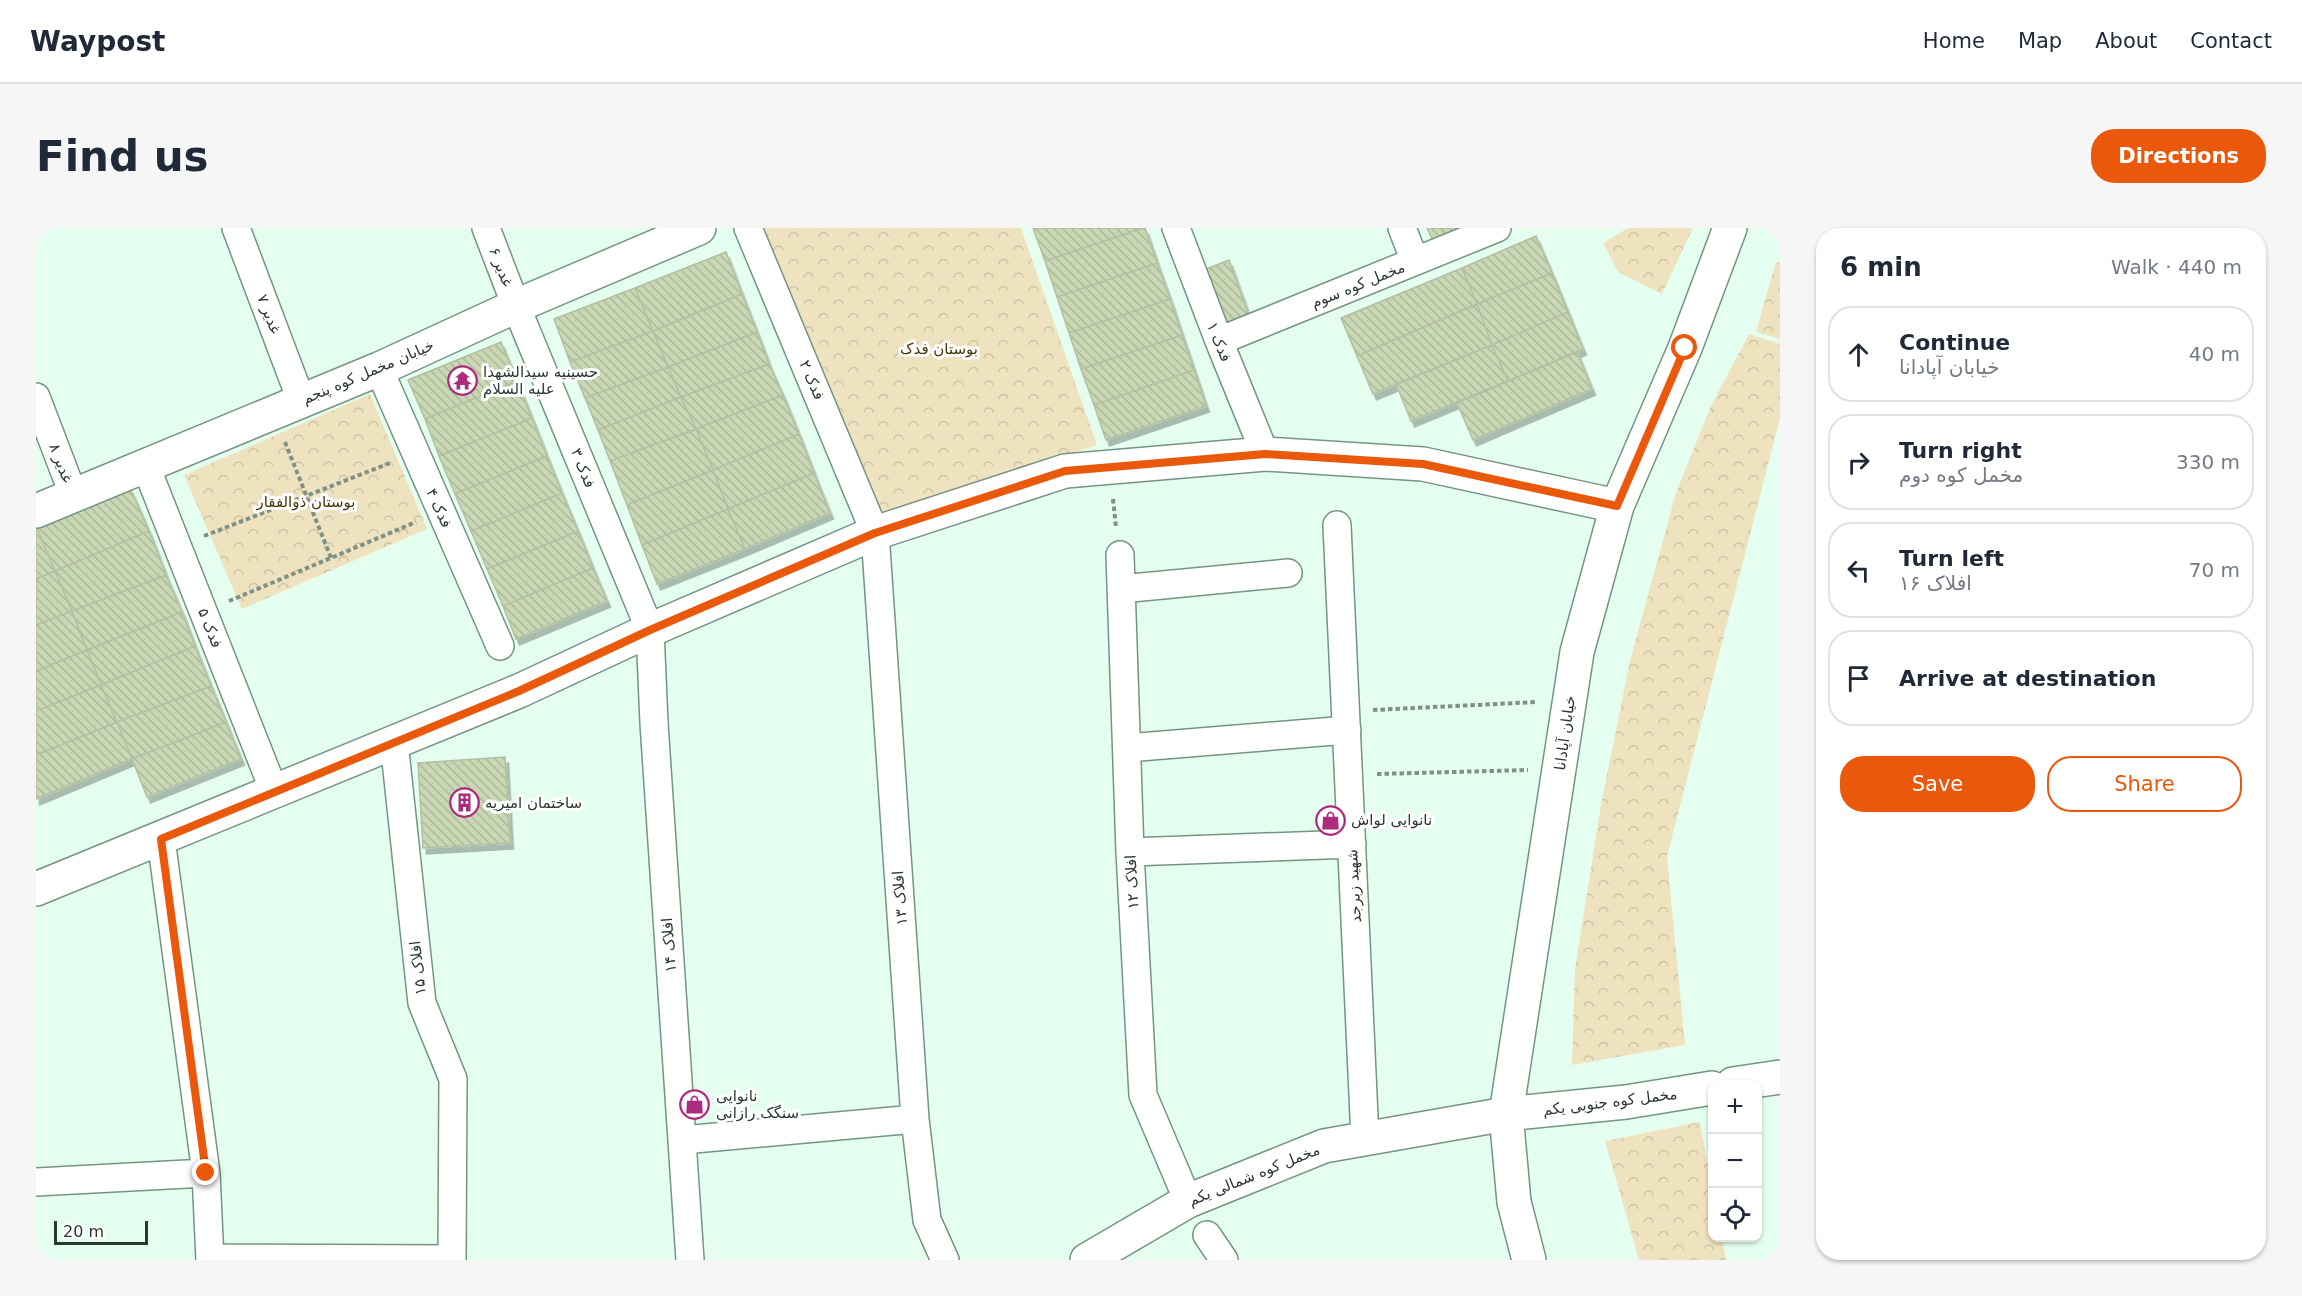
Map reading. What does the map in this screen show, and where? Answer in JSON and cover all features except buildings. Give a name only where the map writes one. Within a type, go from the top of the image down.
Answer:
[{"type":"street","name":"غدیر ۷","points":[[236,228],[287,406]]},
{"type":"street","name":"غدیر ۶","points":[[486,228],[516,306]]},
{"type":"street","name":"خیابان مخمل کوه پنجم","points":[[36,511],[379,369],[516,306],[699,228]]},
{"type":"street","name":"فدک ۲","points":[[748,228],[875,533]]},
{"type":"street","name":"فدک ۱","points":[[1176,228],[1265,454]]},
{"type":"street","points":[[1402,228],[1415,261]]},
{"type":"street","name":"مخمل کوه سوم","points":[[1219,341],[1497,228]]},
{"type":"street","name":"خیابان آپادانا","points":[[1529,1260],[1514,1202],[1506,1114],[1577,652],[1617,506],[1685,348],[1730,228]]},
{"type":"street","name":"فدک ۳","points":[[516,306],[650,630]]},
{"type":"street","name":"فدک ۴","points":[[379,369],[500,646]]},
{"type":"street","name":"غدیر ۸","points":[[36,397],[73,495]]},
{"type":"street","points":[[36,889],[519,691],[650,630],[875,533],[1065,471],[1265,454],[1423,464],[1617,506]]},
{"type":"street","name":"فدک ۵","points":[[146,464],[274,791]]},
{"type":"street","name":"شهید زبرجد","points":[[1337,525],[1365,1139]]},
{"type":"street","name":"افلاک ۱۳","points":[[875,533],[915,1119],[927,1220],[945,1260]]},
{"type":"street","name":"افلاک ۱۲","points":[[1120,555],[1130,852],[1143,1095],[1188,1201]]},
{"type":"street","points":[[1121,589],[1288,573]]},
{"type":"street","name":"افلاک ۱۴","points":[[650,630],[654,735],[690,1260]]},
{"type":"street","points":[[1127,748],[1346,721]]},
{"type":"street","name":"افلاک ۱۵","points":[[394,742],[422,1003],[453,1079],[452,1259]]},
{"type":"street","points":[[161,839],[206,1173],[210,1259],[452,1259]]},
{"type":"street","points":[[1130,852],[1352,844]]},
{"type":"street","points":[[1760,1080],[1780,1077]]},
{"type":"street","name":"مخمل کوه جنوبی یکم","points":[[1506,1114],[1626,1102],[1708,1089]]},
{"type":"street","name":"مخمل کوه شمالی‌ یکم","points":[[1087,1260],[1188,1201],[1324,1146],[1506,1114]]},
{"type":"street","points":[[683,1140],[915,1119]]},
{"type":"street","points":[[36,1182],[206,1173]]},
{"type":"street","points":[[1207,1235],[1224,1260]]},
{"type":"path","points":[[287,406],[306,496],[331,558]]},
{"type":"path","points":[[178,546],[416,453]]},
{"type":"path","points":[[1108,466],[1120,555]]},
{"type":"path","points":[[204,612],[441,511]]},
{"type":"path","points":[[1346,721],[1570,701]]},
{"type":"path","points":[[1349,775],[1560,769]]},
{"type":"green space","name":"بوستان فدک","points":[[764,228],[1021,228],[1097,445],[883,519]]},
{"type":"green space","points":[[1628,228],[1693,228],[1662,294],[1618,272],[1603,243]]},
{"type":"green space","points":[[1776,262],[1780,263],[1780,339],[1756,332]]},
{"type":"green space","points":[[1749,334],[1780,344],[1780,418],[1667,856],[1685,1045],[1572,1065],[1575,969],[1601,805],[1630,661],[1676,493],[1711,406]]},
{"type":"green space","name":"بوستان ذوالفقار","points":[[370,394],[427,529],[242,609],[184,475]]},
{"type":"green space","points":[[1700,1122],[1708,1167],[1708,1242],[1723,1242],[1726,1260],[1639,1260],[1605,1141]]},
{"type":"place","name":"حسینیه سیدالشهدا علیه السلام","points":[[462,381]]},
{"type":"place","name":"ساختمان امیریه","points":[[464,803]]},
{"type":"place","name":"نانوایی لواش","points":[[1330,820]]},
{"type":"place","name":"نانوایی سنگک رازانی","points":[[695,1105]]},
{"type":"route","points":[[206,1173],[161,839],[519,691],[650,630],[875,533],[1065,471],[1265,454],[1423,464],[1617,506],[1685,348]]}]
